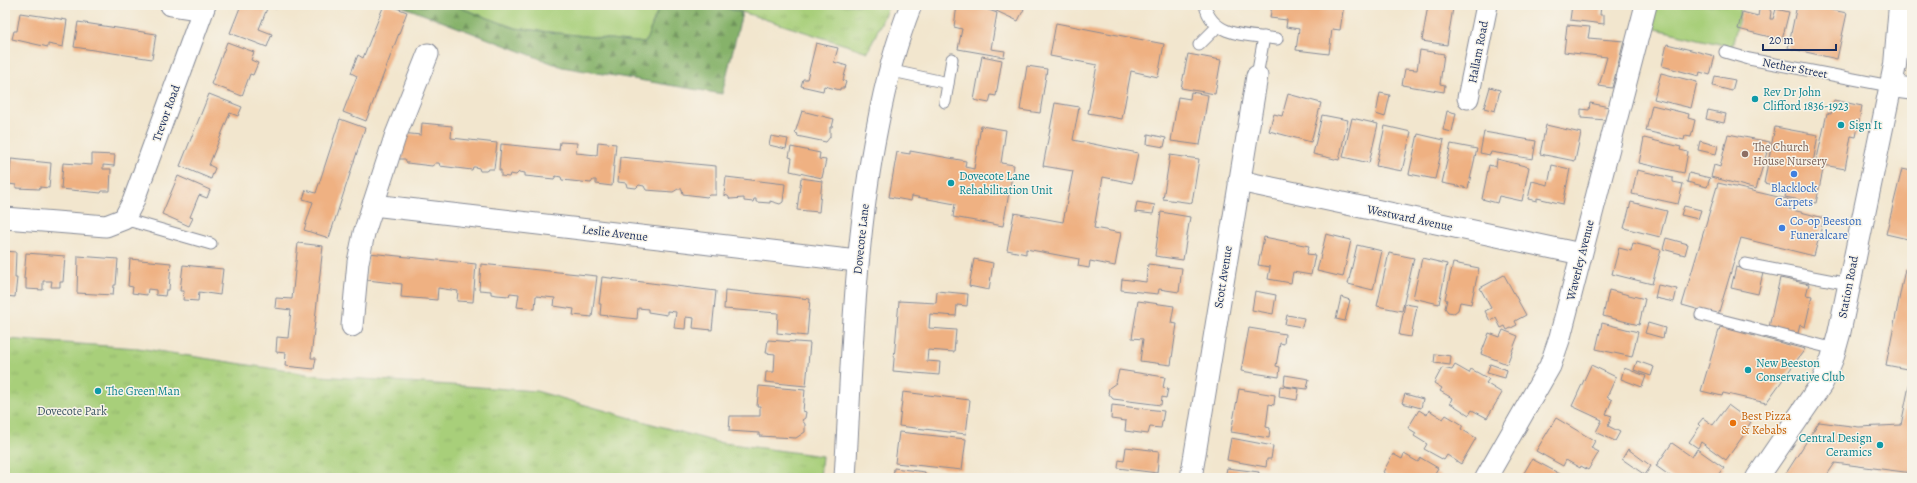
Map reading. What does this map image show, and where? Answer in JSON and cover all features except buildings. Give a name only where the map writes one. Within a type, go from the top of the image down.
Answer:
[{"type":"main road","name":"Station Road","points":[[1757,478],[1822,383],[1835,349],[1895,65],[1900,5]]},
{"type":"street","points":[[171,5],[204,8]]},
{"type":"street","name":"Dovecote Lane","points":[[845,478],[857,261],[870,166],[888,70],[910,5]]},
{"type":"street","name":"Hallam Road","points":[[1468,98],[1487,5]]},
{"type":"street","name":"Waverley Avenue","points":[[1486,478],[1550,366],[1560,337],[1617,112],[1646,5]]},
{"type":"street","name":"Trevor Road","points":[[124,219],[134,202],[204,8]]},
{"type":"street","points":[[352,326],[358,262],[364,233],[395,137],[428,54]]},
{"type":"street","name":"Scott Avenue","points":[[1191,478],[1257,76]]},
{"type":"street","name":"Nether Street","points":[[1890,86],[1912,89]]},
{"type":"street","name":"Westward Avenue","points":[[1239,181],[1581,254]]},
{"type":"street","name":"Leslie Avenue","points":[[373,205],[857,261]]},
{"type":"street","points":[[5,218],[106,226],[124,219]]},
{"type":"lane","points":[[1204,5],[1207,16],[1218,27],[1228,32],[1277,39]]},
{"type":"lane","points":[[1199,45],[1218,27]]},
{"type":"lane","points":[[1257,76],[1264,37]]},
{"type":"lane","name":"Nether Street","points":[[1725,52],[1749,59],[1890,86]]},
{"type":"lane","points":[[945,102],[952,59]]},
{"type":"lane","points":[[888,70],[948,83]]},
{"type":"lane","points":[[124,219],[212,244]]},
{"type":"lane","points":[[1745,264],[1849,284]]},
{"type":"lane","points":[[1702,315],[1835,349]]},
{"type":"green space","points":[[399,5],[453,5],[515,28],[645,43],[660,5],[717,5],[742,13],[722,94],[562,67]]},
{"type":"green space","points":[[453,5],[660,5],[645,43],[515,28]]},
{"type":"green space","points":[[720,5],[889,5],[868,52]]},
{"type":"green space","points":[[1656,5],[1742,5],[1732,47],[1652,28]]},
{"type":"green space","name":"Dovecote Park","points":[[5,339],[138,348],[320,376],[536,391],[716,442],[822,456],[820,478],[5,478]]},
{"type":"place","name":"Rev Dr John Clifford 1836-1923","points":[[1755,99]]},
{"type":"place","name":"Sign It","points":[[1841,125]]},
{"type":"place","name":"The Church House Nursery","points":[[1745,154]]},
{"type":"place","name":"Blacklock Carpets","points":[[1794,174]]},
{"type":"place","name":"Dovecote Lane Rehabilitation Unit","points":[[951,183]]},
{"type":"place","name":"Co-op Beeston Funeralcare","points":[[1782,228]]},
{"type":"place","name":"New Beeston Conservative Club","points":[[1748,370]]},
{"type":"place","name":"The Green Man","points":[[98,391]]},
{"type":"place","name":"Best Pizza & Kebabs","points":[[1733,423]]},
{"type":"place","name":"Central Design Ceramics","points":[[1880,445]]}]
